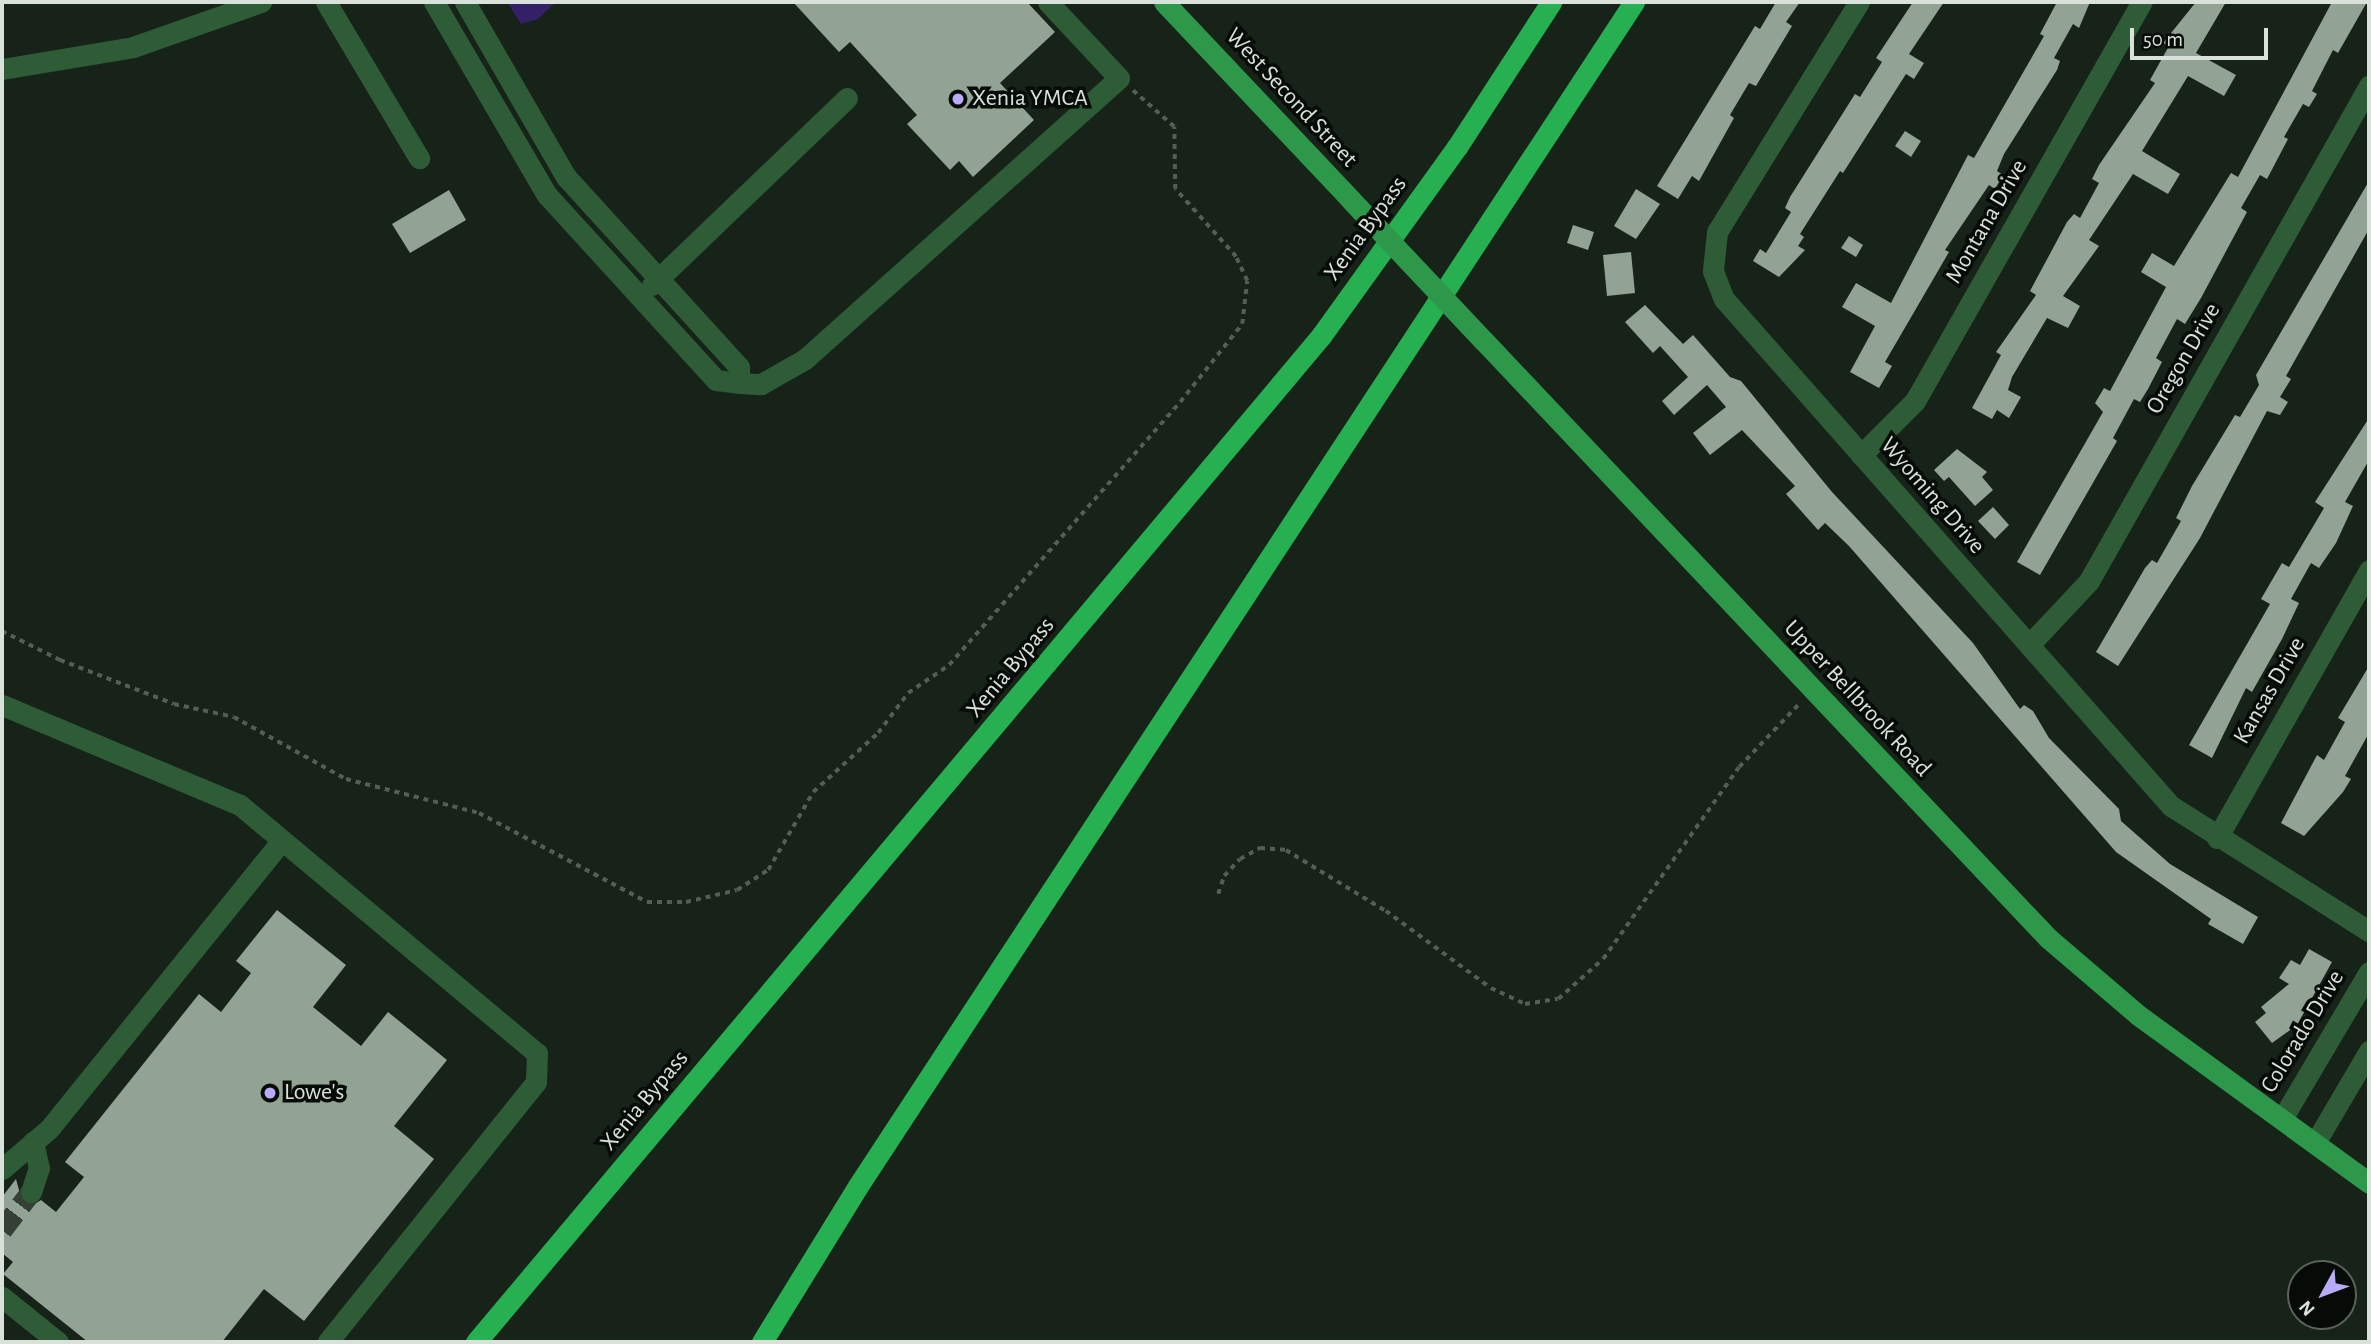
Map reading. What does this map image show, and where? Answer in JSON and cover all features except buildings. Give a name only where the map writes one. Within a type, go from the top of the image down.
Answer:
[{"type":"highway","name":"Xenia Bypass","points":[[476,1342],[1321,337],[1457,147],[1551,2]]},
{"type":"highway","points":[[762,1342],[858,1186],[1634,2]]},
{"type":"highway","points":[[458,1342],[619,1172]]},
{"type":"main road","name":"West Second Street","points":[[1164,2],[1351,200]]},
{"type":"main road","name":"Upper Bellbrook Road","points":[[1351,200],[2066,954],[2138,1015],[2369,1183]]},
{"type":"street","points":[[2,69],[133,47],[261,2]]},
{"type":"street","points":[[326,2],[419,158]]},
{"type":"street","points":[[434,2],[547,195],[716,380],[761,384],[804,359],[1119,78],[1048,2]]},
{"type":"street","points":[[465,2],[566,177],[739,367],[739,383]]},
{"type":"street","name":"Wyoming Drive","points":[[1859,2],[1717,232],[1712,249],[1713,271],[1724,299],[2171,806],[2217,838],[2369,931]]},
{"type":"street","name":"Montana Drive","points":[[1861,455],[1915,401],[2142,2]]},
{"type":"street","name":"Oregon Drive","points":[[2029,645],[2088,581],[2369,86]]},
{"type":"street","points":[[640,296],[847,98]]},
{"type":"street","points":[[530,168],[552,155]]},
{"type":"street","name":"Kansas Drive","points":[[2217,838],[2369,570]]},
{"type":"street","points":[[4,710],[216,791],[282,840],[525,1039],[537,1053],[539,1068],[536,1082],[328,1342]]},
{"type":"street","points":[[2,1169],[49,1129],[282,840]]},
{"type":"street","name":"Colorado Drive","points":[[2282,1119],[2369,972]]},
{"type":"street","points":[[2315,1143],[2369,1051]]},
{"type":"street","points":[[32,1192],[39,1168],[33,1142]]},
{"type":"street","points":[[2,1297],[58,1342]]},
{"type":"path","points":[[2,631],[60,660],[174,704],[234,717],[346,779],[479,813],[647,902],[686,902],[737,890],[768,870],[813,792],[878,733],[908,693],[949,665],[1180,402],[1242,324],[1247,281],[1236,257],[1175,189],[1174,128],[1119,78]]},
{"type":"path","points":[[1218,894],[1224,876],[1240,859],[1260,848],[1286,850],[1386,911],[1491,988],[1525,1004],[1558,999],[1603,959],[1739,766],[1813,690]]},
{"type":"shaded area","points":[[507,2],[556,2],[538,19],[521,24]]},
{"type":"tunnel","points":[[2,1230],[31,1192]]},
{"type":"place","name":"Xenia YMCA","points":[[958,99]]},
{"type":"place","name":"Lowe's","points":[[270,1093]]}]
